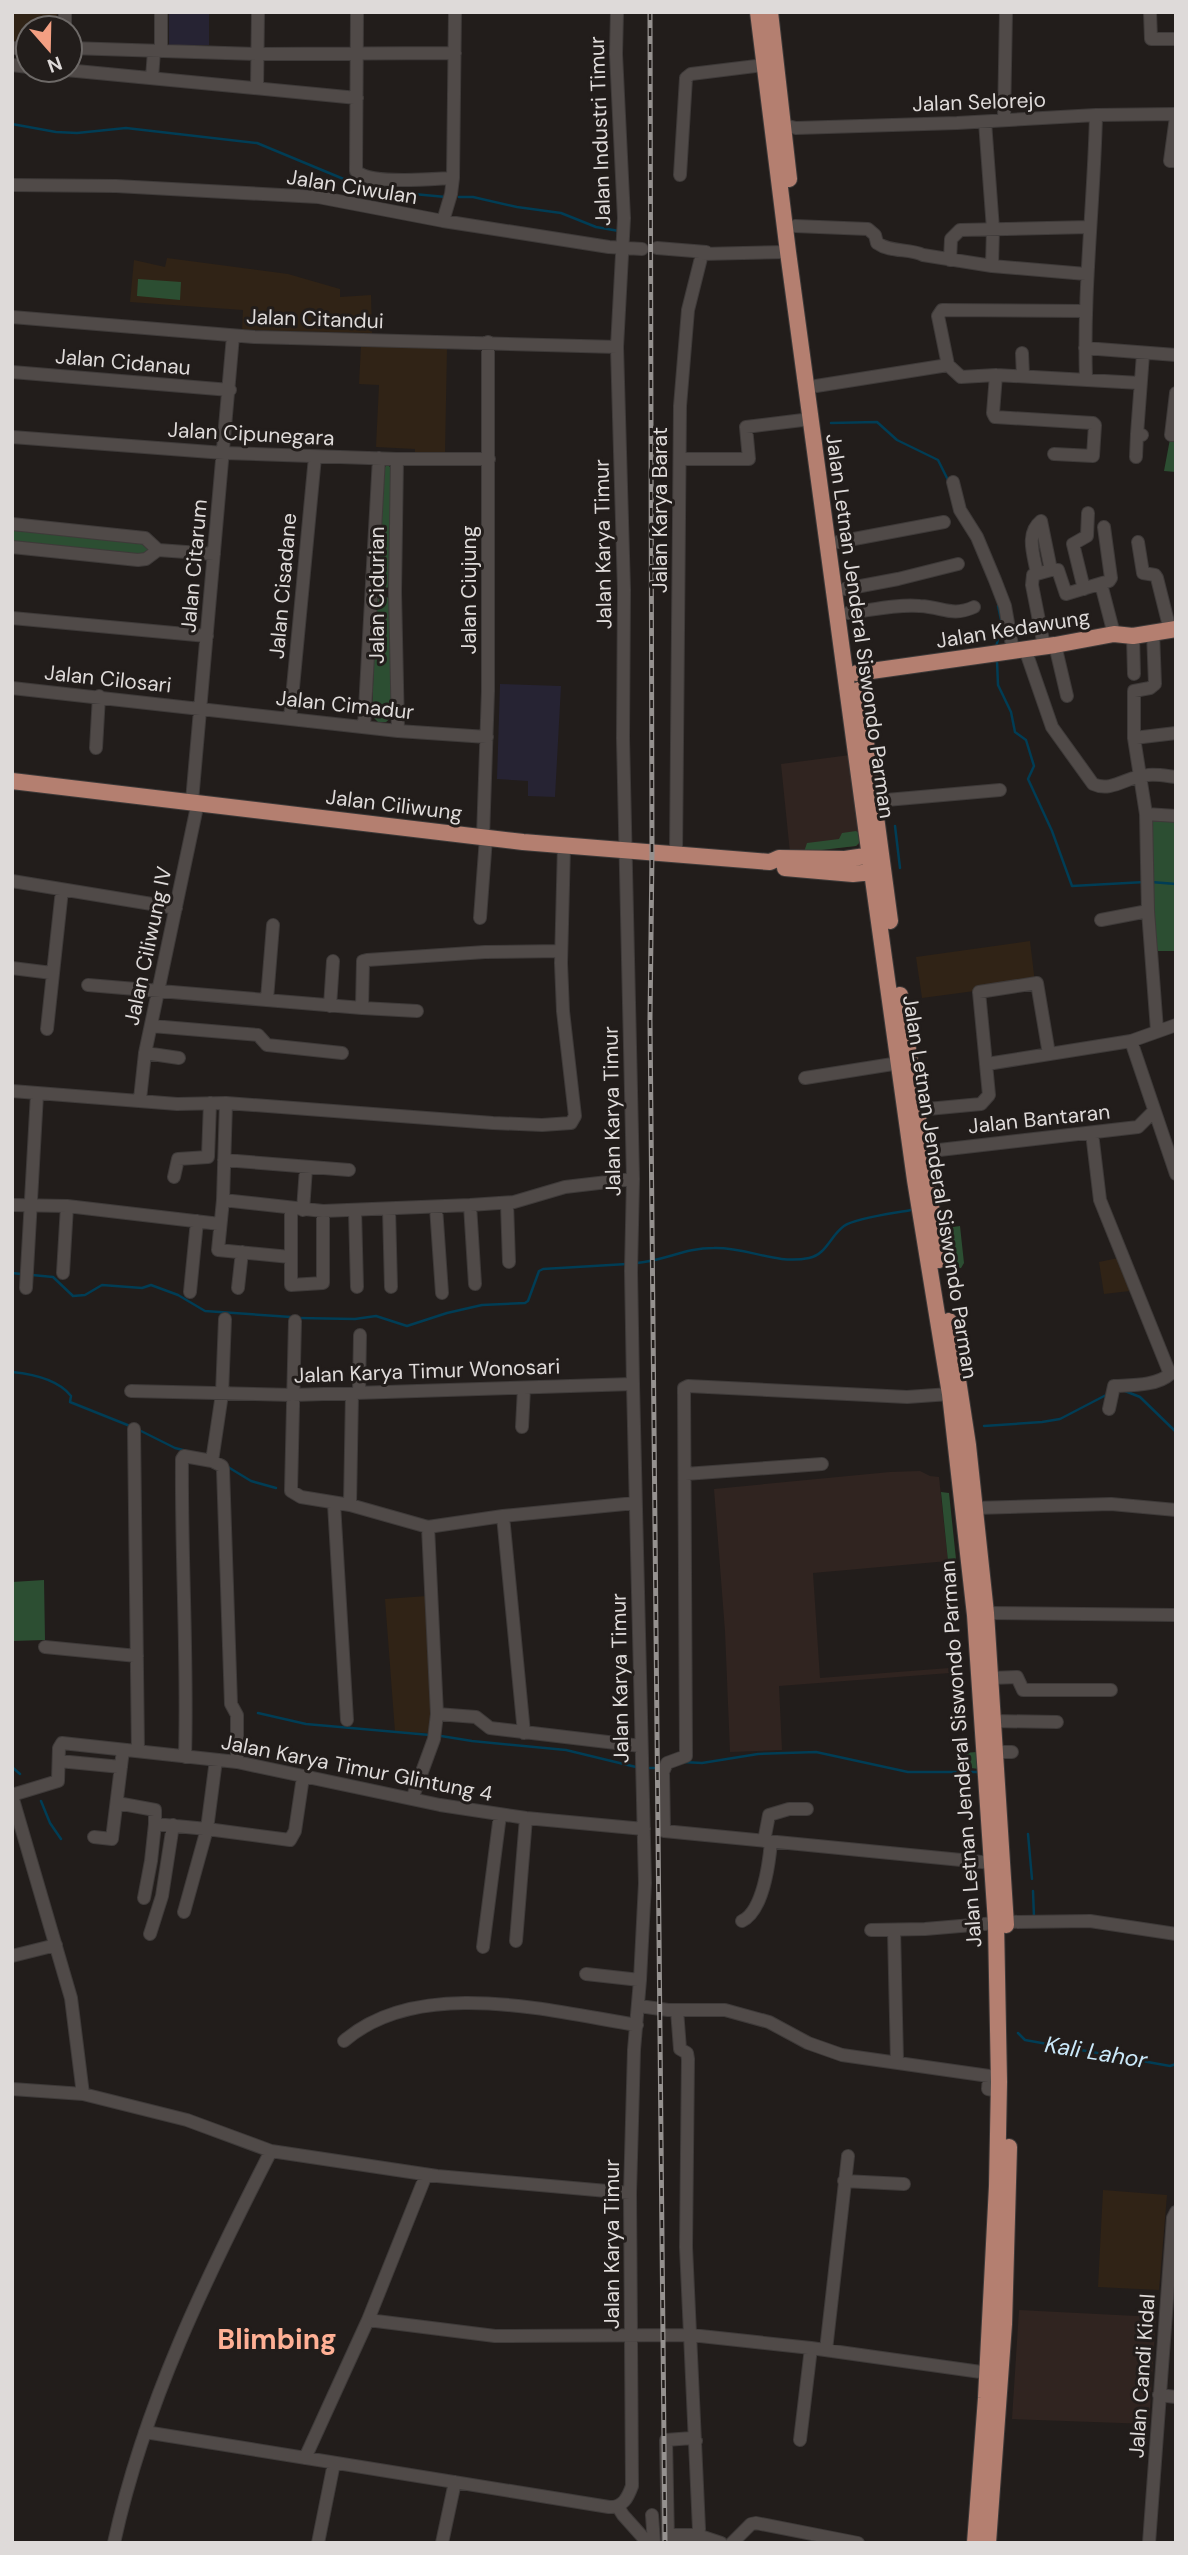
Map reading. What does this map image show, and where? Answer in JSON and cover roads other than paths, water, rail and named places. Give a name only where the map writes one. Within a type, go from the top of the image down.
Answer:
[{"type":"main road","name":"Jalan Letnan Jenderal Siswondo Parman","points":[[764,15],[788,252],[876,863],[917,1110],[938,1288]]},
{"type":"main road","name":"Jalan Letnan Jenderal Siswondo Parman","points":[[770,64],[783,125],[794,226],[874,801],[876,863],[915,1180],[938,1288],[975,1508],[994,1721],[1004,1752],[997,2186],[988,2374],[993,2399]]},
{"type":"main road","name":"Jalan Kedawung","points":[[857,673],[1114,634],[1133,636],[1173,629]]},
{"type":"main road","name":"Jalan Ciliwung","points":[[12,781],[484,838],[771,862],[777,867],[850,874],[876,863]]},
{"type":"main road","name":"Jalan Letnan Jenderal Siswondo Parman","points":[[950,1360],[950,1394],[974,1602],[992,1863],[1001,1922],[1009,2052],[1004,2324],[993,2399]]},
{"type":"main road","points":[[975,2543],[993,2399]]},
{"type":"main road","points":[[988,2543],[993,2399]]},
{"type":"street","points":[[152,78],[161,12]]},
{"type":"street","points":[[257,88],[258,12]]},
{"type":"street","points":[[357,12],[356,171],[361,176],[378,179],[453,178]]},
{"type":"street","points":[[443,221],[452,194],[453,178],[455,12]]},
{"type":"street","name":"Jalan Industri Timur","points":[[617,12],[616,54],[624,230],[621,248]]},
{"type":"street","points":[[1003,120],[1006,12]]},
{"type":"street","points":[[1150,12],[1151,39],[1176,39]]},
{"type":"street","points":[[84,48],[258,54],[455,53]]},
{"type":"street","points":[[680,175],[686,78],[691,74],[770,64]]},
{"type":"street","points":[[84,72],[357,98]]},
{"type":"street","points":[[1086,379],[1084,311],[1094,190],[1096,115]]},
{"type":"street","name":"Jalan Selorejo","points":[[783,125],[796,128],[985,122],[1096,115],[1176,116]]},
{"type":"street","points":[[1176,116],[1170,160],[1176,161]]},
{"type":"street","points":[[985,122],[993,229],[992,266]]},
{"type":"street","name":"Jalan Ciwulan","points":[[12,185],[116,186],[317,197],[443,221],[642,249]]},
{"type":"street","points":[[794,226],[868,229],[882,247],[992,266],[1086,274]]},
{"type":"street","points":[[950,260],[950,244],[960,230],[1089,227]]},
{"type":"street","name":"Jalan Karya Timur","points":[[618,2507],[628,2497],[633,2475],[630,2193],[636,2025],[645,1883],[635,1503],[631,1271],[633,1179],[625,851],[624,590],[617,347],[621,248]]},
{"type":"street","points":[[657,248],[706,252],[788,252]]},
{"type":"street","name":"Jalan Karya Barat","points":[[676,856],[680,406],[688,310],[699,258],[706,252]]},
{"type":"street","points":[[1084,311],[942,310],[938,316],[948,365],[961,377],[996,375],[1140,383]]},
{"type":"street","name":"Jalan Citandui","points":[[12,317],[233,335],[617,347]]},
{"type":"street","name":"Jalan Citarum","points":[[195,801],[199,708],[233,335]]},
{"type":"street","name":"Jalan Ciujung","points":[[480,918],[487,737],[488,342]]},
{"type":"street","points":[[1085,348],[1176,355]]},
{"type":"street","points":[[1023,353],[1023,376]]},
{"type":"street","points":[[1136,457],[1140,434],[1143,354]]},
{"type":"street","points":[[816,386],[948,365]]},
{"type":"street","name":"Jalan Cidanau","points":[[12,372],[230,390]]},
{"type":"street","points":[[996,375],[995,416],[1095,425],[1093,456],[1054,454]]},
{"type":"street","points":[[1176,393],[1171,435],[1176,435]]},
{"type":"street","points":[[681,459],[749,459],[746,427],[811,419]]},
{"type":"street","name":"Jalan Cipunegara","points":[[12,437],[224,453],[489,459]]},
{"type":"street","name":"Jalan Cisadane","points":[[290,719],[315,457]]},
{"type":"street","name":"Jalan Cidurian","points":[[364,727],[379,458]]},
{"type":"street","name":"Jalan Cidurian","points":[[397,459],[398,731]]},
{"type":"street","points":[[953,482],[960,510],[977,537],[1000,593],[1008,652],[1052,727],[1093,784],[1118,784],[1147,775],[1176,777]]},
{"type":"street","points":[[1084,589],[1073,544],[1076,540],[1087,537],[1088,513]]},
{"type":"street","points":[[1037,574],[1031,536],[1034,526],[1041,521],[1051,570]]},
{"type":"street","points":[[838,542],[944,522]]},
{"type":"street","points":[[12,524],[145,538],[158,550],[214,554]]},
{"type":"street","points":[[1067,696],[1068,676],[1050,645],[1032,585],[1033,575],[1058,570],[1066,594],[1101,584],[1111,578],[1104,527]]},
{"type":"street","points":[[1138,542],[1143,573],[1155,575],[1157,578],[1173,629]]},
{"type":"street","points":[[12,547],[138,560],[146,559],[158,550]]},
{"type":"street","points":[[845,589],[958,564]]},
{"type":"street","points":[[1101,584],[1114,634]]},
{"type":"street","points":[[371,591],[396,592]]},
{"type":"street","points":[[848,613],[897,606],[920,606],[960,613],[974,607]]},
{"type":"street","points":[[12,618],[207,636]]},
{"type":"street","points":[[1153,632],[1156,680],[1153,687],[1133,693],[1138,776],[1146,814],[1148,911],[1157,1030]]},
{"type":"street","points":[[1133,636],[1134,674]]},
{"type":"street","name":"Jalan Cilosari","points":[[12,688],[199,708]]},
{"type":"street","points":[[96,748],[99,696]]},
{"type":"street","name":"Jalan Cimadur","points":[[199,708],[398,731],[487,737]]},
{"type":"street","points":[[1134,738],[1176,733]]},
{"type":"street","points":[[874,801],[1000,790]]},
{"type":"street","name":"Jalan Ciliwung IV","points":[[140,1100],[145,1053],[160,992],[195,801]]},
{"type":"street","points":[[1146,814],[1176,816]]},
{"type":"street","points":[[12,1091],[177,1104],[226,1103],[493,1123],[570,1123],[575,1116],[563,1011],[561,951],[564,846]]},
{"type":"street","points":[[12,881],[176,908]]},
{"type":"street","points":[[47,1028],[62,890]]},
{"type":"street","points":[[1101,920],[1148,911]]},
{"type":"street","points":[[267,999],[273,925]]},
{"type":"street","points":[[362,1008],[363,961],[485,952],[561,951]]},
{"type":"street","points":[[330,1006],[332,961]]},
{"type":"street","points":[[12,968],[52,973]]},
{"type":"street","points":[[917,1110],[981,1104],[989,1095],[979,992],[1037,984],[1049,1054]]},
{"type":"street","points":[[89,985],[417,1011]]},
{"type":"street","points":[[987,1064],[1131,1041],[1176,1025]]},
{"type":"street","points":[[152,1026],[258,1035],[262,1036],[266,1044],[342,1053]]},
{"type":"street","points":[[1131,1041],[1153,1112],[1170,1146],[1176,1174]]},
{"type":"street","points":[[145,1053],[179,1058]]},
{"type":"street","points":[[805,1078],[899,1063]]},
{"type":"street","points":[[27,1279],[37,1094]]},
{"type":"street","points":[[174,1177],[178,1158],[208,1157],[210,1103]]},
{"type":"street","points":[[226,1103],[223,1200],[218,1250],[290,1257]]},
{"type":"street","name":"Jalan Bantaran","points":[[922,1152],[1138,1127],[1153,1112]]},
{"type":"street","points":[[1138,1127],[1170,1146]]},
{"type":"street","points":[[1092,1133],[1100,1200],[1173,1373],[1164,1379],[1114,1386],[1111,1399]]},
{"type":"street","points":[[224,1160],[349,1170]]},
{"type":"street","points":[[306,1168],[290,1257],[290,1284],[323,1283],[323,1211]]},
{"type":"street","points":[[223,1200],[323,1211],[436,1207],[507,1203],[565,1187],[633,1179]]},
{"type":"street","points":[[507,1203],[509,1262]]},
{"type":"street","points":[[12,1205],[66,1206],[220,1224]]},
{"type":"street","points":[[470,1205],[475,1284]]},
{"type":"street","points":[[62,1273],[66,1206]]},
{"type":"street","points":[[436,1207],[442,1293]]},
{"type":"street","points":[[389,1209],[391,1287]]},
{"type":"street","points":[[355,1210],[357,1287]]},
{"type":"street","points":[[190,1292],[197,1221]]},
{"type":"street","points":[[238,1288],[242,1252]]},
{"type":"street","points":[[212,1461],[222,1394],[225,1319]]},
{"type":"street","points":[[295,1321],[291,1491],[302,1497],[350,1505],[428,1527],[503,1516],[635,1503]]},
{"type":"street","points":[[350,1505],[360,1335]]},
{"type":"street","name":"Jalan Karya Timur Wonosari","points":[[131,1391],[293,1395],[633,1384]]},
{"type":"street","points":[[950,1394],[907,1397],[688,1386],[682,1391],[686,1756],[665,1767],[664,1831],[992,1863]]},
{"type":"street","points":[[522,1427],[524,1388]]},
{"type":"street","points":[[134,1429],[138,1751]]},
{"type":"street","points":[[185,1757],[187,1694],[181,1549],[184,1456],[212,1461],[223,1469],[231,1704],[237,1715],[237,1762]]},
{"type":"street","points":[[685,1474],[822,1464]]},
{"type":"street","points":[[334,1504],[347,1720]]},
{"type":"street","points":[[975,1508],[1111,1504],[1176,1510]]},
{"type":"street","points":[[503,1516],[524,1733]]},
{"type":"street","points":[[412,1799],[434,1739],[438,1714],[428,1527]]},
{"type":"street","points":[[986,1613],[1176,1615]]},
{"type":"street","points":[[45,1647],[136,1656]]},
{"type":"street","points":[[991,1678],[1017,1677],[1023,1690],[1111,1690]]},
{"type":"street","points":[[438,1714],[476,1717],[490,1728],[640,1746]]},
{"type":"street","points":[[994,1721],[1057,1722]]},
{"type":"street","name":"Jalan Karya Timur Glintung 4","points":[[59,1761],[59,1745],[62,1743],[237,1762],[500,1815],[644,1829]]},
{"type":"street","points":[[94,1837],[112,1839],[123,1750]]},
{"type":"street","points":[[184,1912],[207,1829],[216,1760]]},
{"type":"street","points":[[83,2094],[71,1998],[12,1795],[57,1782],[59,1761],[121,1767]]},
{"type":"street","points":[[155,1824],[290,1840],[295,1831],[303,1777]]},
{"type":"street","points":[[117,1803],[155,1810],[144,1899]]},
{"type":"street","points":[[742,1921],[755,1911],[765,1876],[769,1815],[789,1809],[807,1809]]},
{"type":"street","points":[[483,1947],[500,1815]]},
{"type":"street","points":[[516,1941],[526,1818]]},
{"type":"street","points":[[150,1934],[162,1896],[173,1825]]},
{"type":"street","points":[[871,1930],[1001,1922],[1090,1921],[1176,1934]]},
{"type":"street","points":[[894,1930],[897,2061]]},
{"type":"street","points":[[12,1956],[56,1945]]},
{"type":"street","points":[[586,1974],[640,1980]]},
{"type":"street","points":[[344,2041],[356,2030],[382,2017],[422,2007],[454,2004],[525,2007],[636,2025]]},
{"type":"street","points":[[639,2007],[725,2010],[769,2022],[808,2043],[842,2055],[989,2076],[988,2090],[999,2091]]},
{"type":"street","points":[[677,2010],[680,2049],[687,2053],[688,2059],[686,2247],[696,2441],[697,2535]]},
{"type":"street","points":[[12,2089],[83,2094],[187,2120],[271,2151],[426,2175],[630,2193]]},
{"type":"street","points":[[114,2543],[145,2432],[209,2272],[271,2151]]},
{"type":"street","points":[[826,2350],[848,2157]]},
{"type":"street","points":[[305,2458],[368,2320],[426,2175]]},
{"type":"street","points":[[844,2181],[904,2184]]},
{"type":"street","name":"Jalan Candi Kidal","points":[[1149,2543],[1173,2218],[1176,2212]]},
{"type":"street","points":[[368,2320],[495,2336],[691,2335],[811,2348],[988,2374]]},
{"type":"street","points":[[800,2440],[811,2348]]},
{"type":"street","points":[[1159,2395],[1176,2397]]},
{"type":"street","points":[[145,2432],[618,2507],[648,2543]]},
{"type":"street","points":[[696,2441],[692,2438],[666,2440],[668,2539],[697,2535],[721,2543]]},
{"type":"street","points":[[318,2543],[334,2463]]},
{"type":"street","points":[[442,2543],[455,2482]]},
{"type":"street","points":[[652,2515],[654,2543]]},
{"type":"street","points":[[732,2543],[751,2524],[756,2523],[858,2543]]},
{"type":"waterway","points":[[12,124],[77,133],[126,128],[257,143],[370,190],[446,197]]},
{"type":"waterway","points":[[459,197],[473,197],[561,213],[596,227],[619,231]]},
{"type":"waterway","points":[[831,423],[877,422],[897,440],[938,460],[948,480]]},
{"type":"waterway","points":[[996,647],[1002,624],[998,606]]},
{"type":"waterway","points":[[997,661],[998,685],[1011,712],[1015,732],[1026,740],[1034,766],[1028,779],[1052,831],[1072,886],[1145,882]]},
{"type":"waterway","points":[[895,826],[900,868]]},
{"type":"waterway","points":[[1151,882],[1176,884]]},
{"type":"waterway","points":[[637,1263],[714,1248],[773,1258],[809,1258],[820,1253],[839,1230],[849,1223],[911,1210]]},
{"type":"waterway","points":[[298,1318],[355,1319],[376,1316],[407,1326],[482,1305],[525,1303],[539,1271],[543,1269],[627,1264]]},
{"type":"waterway","points":[[12,1273],[21,1274]]},
{"type":"waterway","points":[[32,1275],[53,1277],[73,1296],[85,1295],[102,1285],[142,1288],[151,1285],[178,1295],[205,1311],[291,1317]]},
{"type":"waterway","points":[[12,1372],[52,1381],[66,1390],[71,1396],[70,1402],[130,1426]]},
{"type":"waterway","points":[[1125,1391],[1140,1397],[1176,1432]]},
{"type":"waterway","points":[[984,1426],[1060,1419],[1108,1394]]},
{"type":"waterway","points":[[139,1430],[187,1451]]},
{"type":"waterway","points":[[228,1467],[251,1481],[276,1488]]},
{"type":"waterway","points":[[258,1713],[306,1724],[430,1735]]},
{"type":"waterway","points":[[441,1736],[566,1750],[636,1767]]},
{"type":"waterway","points":[[683,1762],[702,1763],[758,1754],[816,1752],[908,1772],[978,1772]]},
{"type":"waterway","points":[[12,1767],[20,1774]]},
{"type":"waterway","points":[[649,1768],[654,1768]]},
{"type":"waterway","points":[[41,1801],[50,1823],[61,1839]]},
{"type":"waterway","points":[[1028,1834],[1032,1879]]},
{"type":"waterway","points":[[1033,1891],[1034,1917]]},
{"type":"waterway","name":"Kali Lahor","points":[[1018,2033],[1025,2040],[1170,2066],[1176,2064]]},
{"type":"railway","points":[[650,12],[650,1020],[665,2543]]},
{"type":"district","name":"Blimbing","points":[[277,2339]]}]
